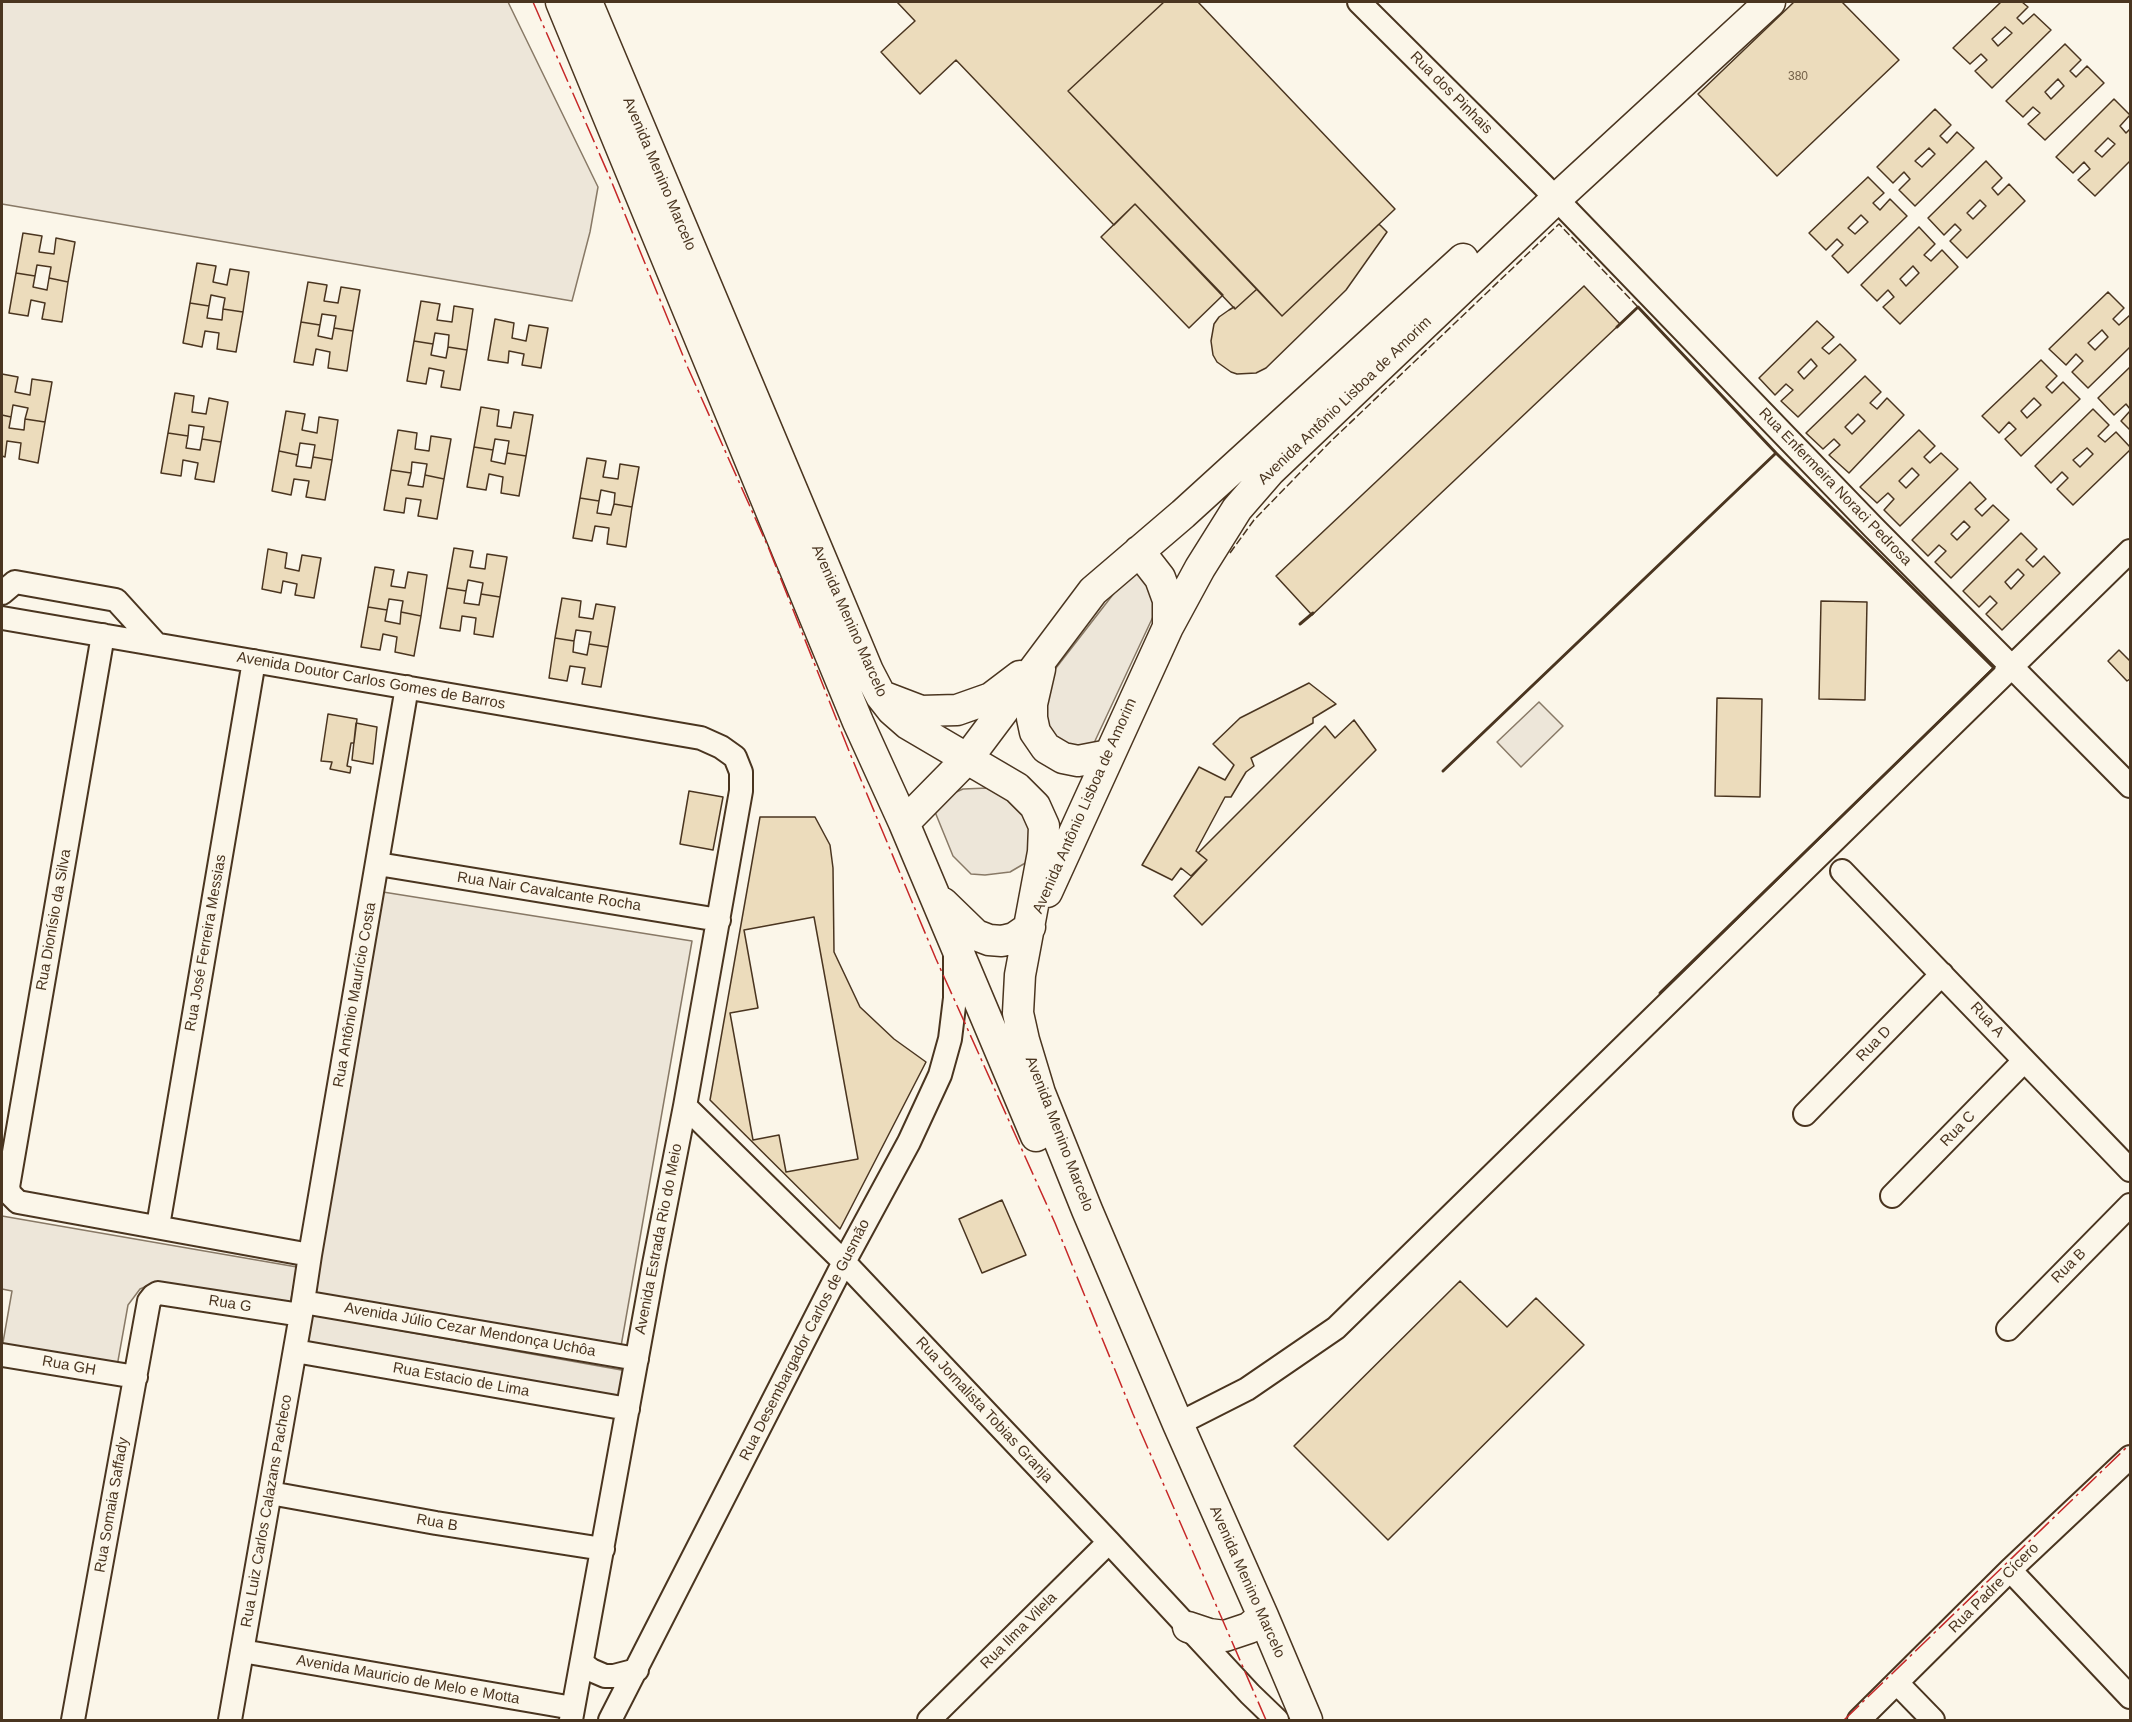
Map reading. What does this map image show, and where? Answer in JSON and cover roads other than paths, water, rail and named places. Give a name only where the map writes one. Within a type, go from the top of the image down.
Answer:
[{"type":"main road","name":"Avenida Menino Marcelo","points":[[561,2],[858,722],[904,824],[1162,1431],[1307,1720]]},
{"type":"main road","name":"Avenida Menino Marcelo","points":[[587,2],[833,589],[881,696],[908,724],[1017,788],[1035,806],[1044,826],[1043,852],[1020,975],[1018,1013],[1024,1040],[1049,1114],[1178,1424],[1256,1622],[1286,1720]]},
{"type":"main road","name":"Avenida Antônio Lisboa de Amorim","points":[[1030,927],[1168,627],[1200,568],[1237,509],[1270,471],[1740,2]]},
{"type":"main road","name":"Avenida Antônio Lisboa de Amorim","points":[[904,824],[967,759],[1093,591],[1183,514],[1350,364],[1770,2]]},
{"type":"main road","points":[[1139,551],[1160,578],[1168,600],[1168,627]]},
{"type":"main road","points":[[881,696],[921,711],[965,709],[991,698],[1047,654]]},
{"type":"main road","points":[[1047,654],[1032,704],[1035,732],[1046,748],[1063,758],[1078,761],[1109,755]]},
{"type":"main road","points":[[934,895],[976,935],[989,940],[1002,941],[1014,938],[1030,927]]},
{"type":"main road","points":[[1188,1627],[1209,1634],[1225,1636],[1256,1622]]},
{"type":"street","name":"Rua dos Pinhais","points":[[1359,2],[1549,192]]},
{"type":"street","name":"Rua Enfermeira Noraci Pedrosa","points":[[1549,192],[1860,513],[2130,786]]},
{"type":"street","points":[[1178,1424],[1247,1389],[1335,1328],[2130,550]]},
{"type":"street","points":[[15,582],[59,584],[117,594],[156,644]]},
{"type":"street","name":"Avenida Doutor Carlos Gomes de Barros","points":[[2,618],[701,738],[722,747],[735,757]]},
{"type":"street","name":"Rua Dionísio da Silva","points":[[103,635],[8,1187],[10,1194],[18,1202],[158,1226]]},
{"type":"street","name":"Rua José Ferreira Messias","points":[[158,1226],[254,661]]},
{"type":"street","name":"Rua Antônio Maurício Costa","points":[[302,1309],[407,687]]},
{"type":"street","name":"Avenida Estrada Rio do Meio","points":[[572,1714],[741,791],[741,772],[735,757]]},
{"type":"street","name":"Rua Nair Cavalcante Rocha","points":[[378,864],[719,920]]},
{"type":"street","name":"Rua A","points":[[1842,871],[2130,1170]]},
{"type":"street","name":"Rua Desembargador Carlos de Gusmão","points":[[610,1720],[844,1262],[909,1142],[940,1075],[950,1039],[955,998],[955,947]]},
{"type":"street","name":"Rua D","points":[[1805,1114],[1942,974]]},
{"type":"street","name":"Rua C","points":[[1892,1196],[2024,1061]]},
{"type":"street","name":"Rua Jornalista Tobias Granja","points":[[685,1106],[844,1262],[1277,1720]]},
{"type":"street","name":"Rua B","points":[[2008,1329],[2130,1205]]},
{"type":"street","points":[[158,1226],[310,1255]]},
{"type":"street","name":"Rua G","points":[[158,1293],[302,1309]]},
{"type":"street","name":"Rua Somaia Saffady","points":[[73,1720],[149,1301],[158,1293]]},
{"type":"street","name":"Avenida Júlio Cezar Mendonça Uchôa","points":[[302,1309],[637,1359]]},
{"type":"street","name":"Rua Luiz Carlos Calazans Pacheco","points":[[230,1720],[302,1309]]},
{"type":"street","name":"Rua Estacio de Lima","points":[[295,1351],[628,1409]]},
{"type":"street","name":"Rua GH","points":[[2,1354],[136,1377]]},
{"type":"street","name":"Rua Padre Cícero","points":[[1859,1720],[2010,1570],[2128,1462]]},
{"type":"street","name":"Rua B","points":[[270,1493],[436,1523],[603,1549]]},
{"type":"street","name":"Rua Ilma Vilela","points":[[929,1720],[1109,1542]]},
{"type":"street","points":[[2010,1570],[2130,1697]]},
{"type":"street","name":"Avenida Mauricio de Melo e Motta","points":[[242,1652],[572,1714]]},
{"type":"street","points":[[582,1663],[605,1676],[636,1670]]},
{"type":"street","points":[[1898,1683],[1933,1720]]}]
